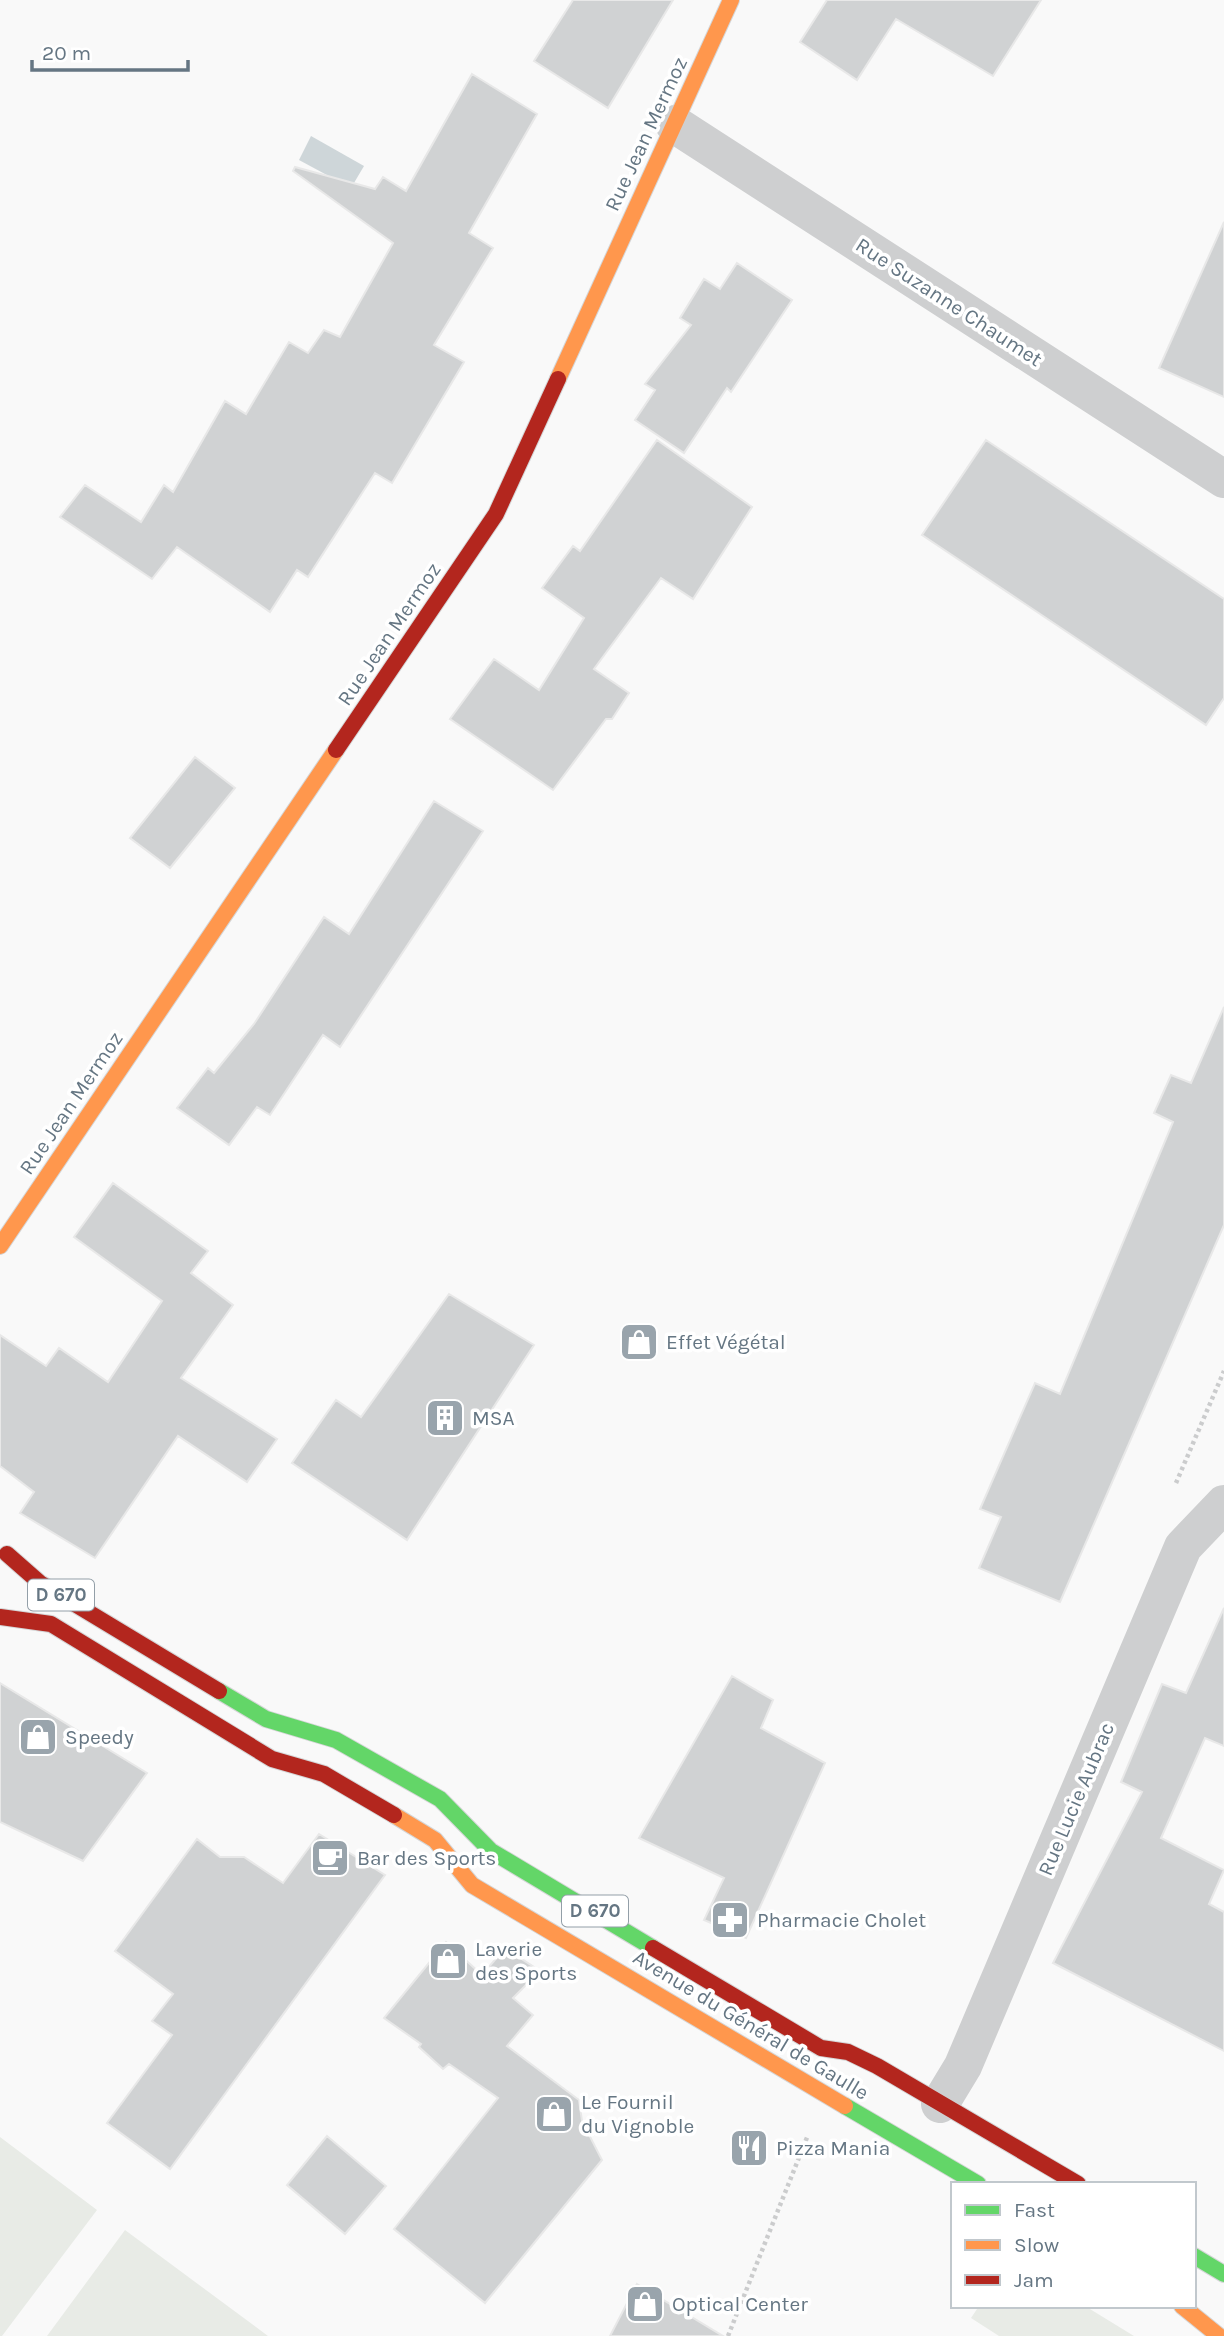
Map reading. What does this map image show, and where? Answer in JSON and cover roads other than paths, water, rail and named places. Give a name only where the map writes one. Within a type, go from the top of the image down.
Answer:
[{"type":"main road","name":"Rue Jean Mermoz","points":[[0,1246],[496,514],[730,0]]},
{"type":"main road","name":"Avenue du Général de Gaulle","points":[[3,1548],[40,1583],[266,1719],[336,1740],[440,1799],[491,1851],[821,2048],[848,2052],[1075,2182]]},
{"type":"main road","points":[[3,1548],[9,1575]]},
{"type":"main road","name":"Avenue du Général de Gaulle","points":[[0,1617],[51,1624],[272,1759],[324,1774],[435,1840],[472,1885],[975,2182]]},
{"type":"main road","points":[[1196,2257],[1224,2274]]},
{"type":"main road","points":[[1184,2308],[1219,2336]]},
{"type":"street","name":"Rue Suzanne Chaumet","points":[[674,124],[1224,479]]},
{"type":"street","name":"Rue Lucie Aubrac","points":[[940,2104],[963,2066],[1183,1547],[1224,1504]]},
{"type":"place","name":"Effet Végétal","points":[[639,1342]]},
{"type":"place","name":"MSA","points":[[445,1418]]},
{"type":"place","name":"Speedy","points":[[38,1737]]},
{"type":"place","name":"Bar des Sports","points":[[330,1858]]},
{"type":"place","name":"Pharmacie Cholet","points":[[730,1920]]},
{"type":"place","name":"Laverie des Sports","points":[[448,1961]]},
{"type":"place","name":"Le Fournil du Vignoble","points":[[554,2114]]},
{"type":"place","name":"Pizza Mania","points":[[749,2148]]},
{"type":"place","name":"Optical Center","points":[[645,2304]]}]
